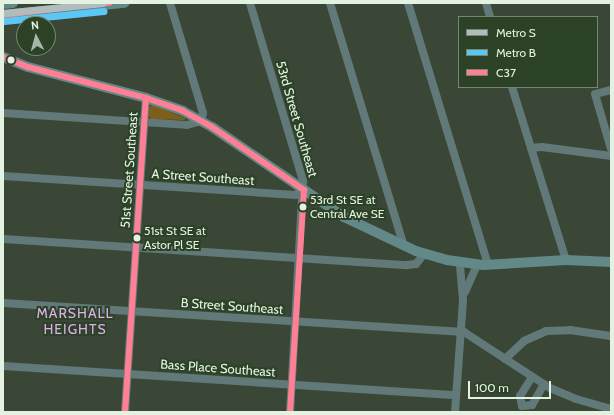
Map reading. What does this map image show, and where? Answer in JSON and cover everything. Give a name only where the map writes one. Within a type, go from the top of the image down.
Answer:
[{"type":"main road","points":[[3,4],[13,3]]},
{"type":"main road","points":[[3,15],[124,3]]},
{"type":"main road","points":[[3,57],[62,77],[146,98],[201,121],[354,222],[404,246],[460,263],[477,265],[566,260],[611,262]]},
{"type":"street","points":[[3,113],[187,125],[201,121],[201,105],[170,3]]},
{"type":"street","name":"53rd Street Southeast","points":[[250,3],[300,163],[304,190],[290,412]]},
{"type":"street","points":[[330,3],[404,246]]},
{"type":"street","points":[[408,3],[488,265]]},
{"type":"street","points":[[486,3],[490,16]]},
{"type":"street","points":[[512,88],[566,260]]},
{"type":"street","points":[[611,90],[595,94],[611,149]]},
{"type":"street","name":"51st Street Southeast","points":[[125,412],[146,98]]},
{"type":"street","points":[[531,148],[542,147],[611,156]]},
{"type":"street","name":"A Street Southeast","points":[[3,176],[295,195],[304,190]]},
{"type":"street","points":[[3,239],[409,266],[416,264],[425,253]]},
{"type":"street","points":[[455,412],[462,300],[460,263]]},
{"type":"street","points":[[462,300],[477,265]]},
{"type":"street","name":"B Street Southeast","points":[[3,303],[460,332]]},
{"type":"street","points":[[505,358],[524,341],[546,331],[570,330],[611,336]]},
{"type":"street","points":[[460,332],[470,335],[544,384],[576,399],[611,409]]},
{"type":"street","name":"Bass Place Southeast","points":[[3,366],[456,395]]},
{"type":"street","points":[[532,377],[519,398],[522,406],[532,405],[544,384]]},
{"type":"shaded area","points":[[153,105],[185,118],[185,120],[151,119],[148,115],[149,107]]},
{"type":"metro line","name":"S","points":[[3,13],[103,3]]},
{"type":"metro line","name":"B","points":[[4,21],[104,11]]},
{"type":"transit line","name":"C37","points":[[3,15],[109,3]]},
{"type":"transit line","name":"C37","points":[[3,57],[28,67],[146,98],[183,111],[212,127],[304,190],[290,412]]},
{"type":"transit line","name":"C37","points":[[125,412],[146,98]]},
{"type":"place","name":"53rd St SE at Central Ave SE","points":[[303,207]]},
{"type":"place","name":"51st St SE at Astor Pl SE","points":[[137,238]]},
{"type":"district","name":"MARSHALL HEIGHTS","points":[[75,322]]}]
